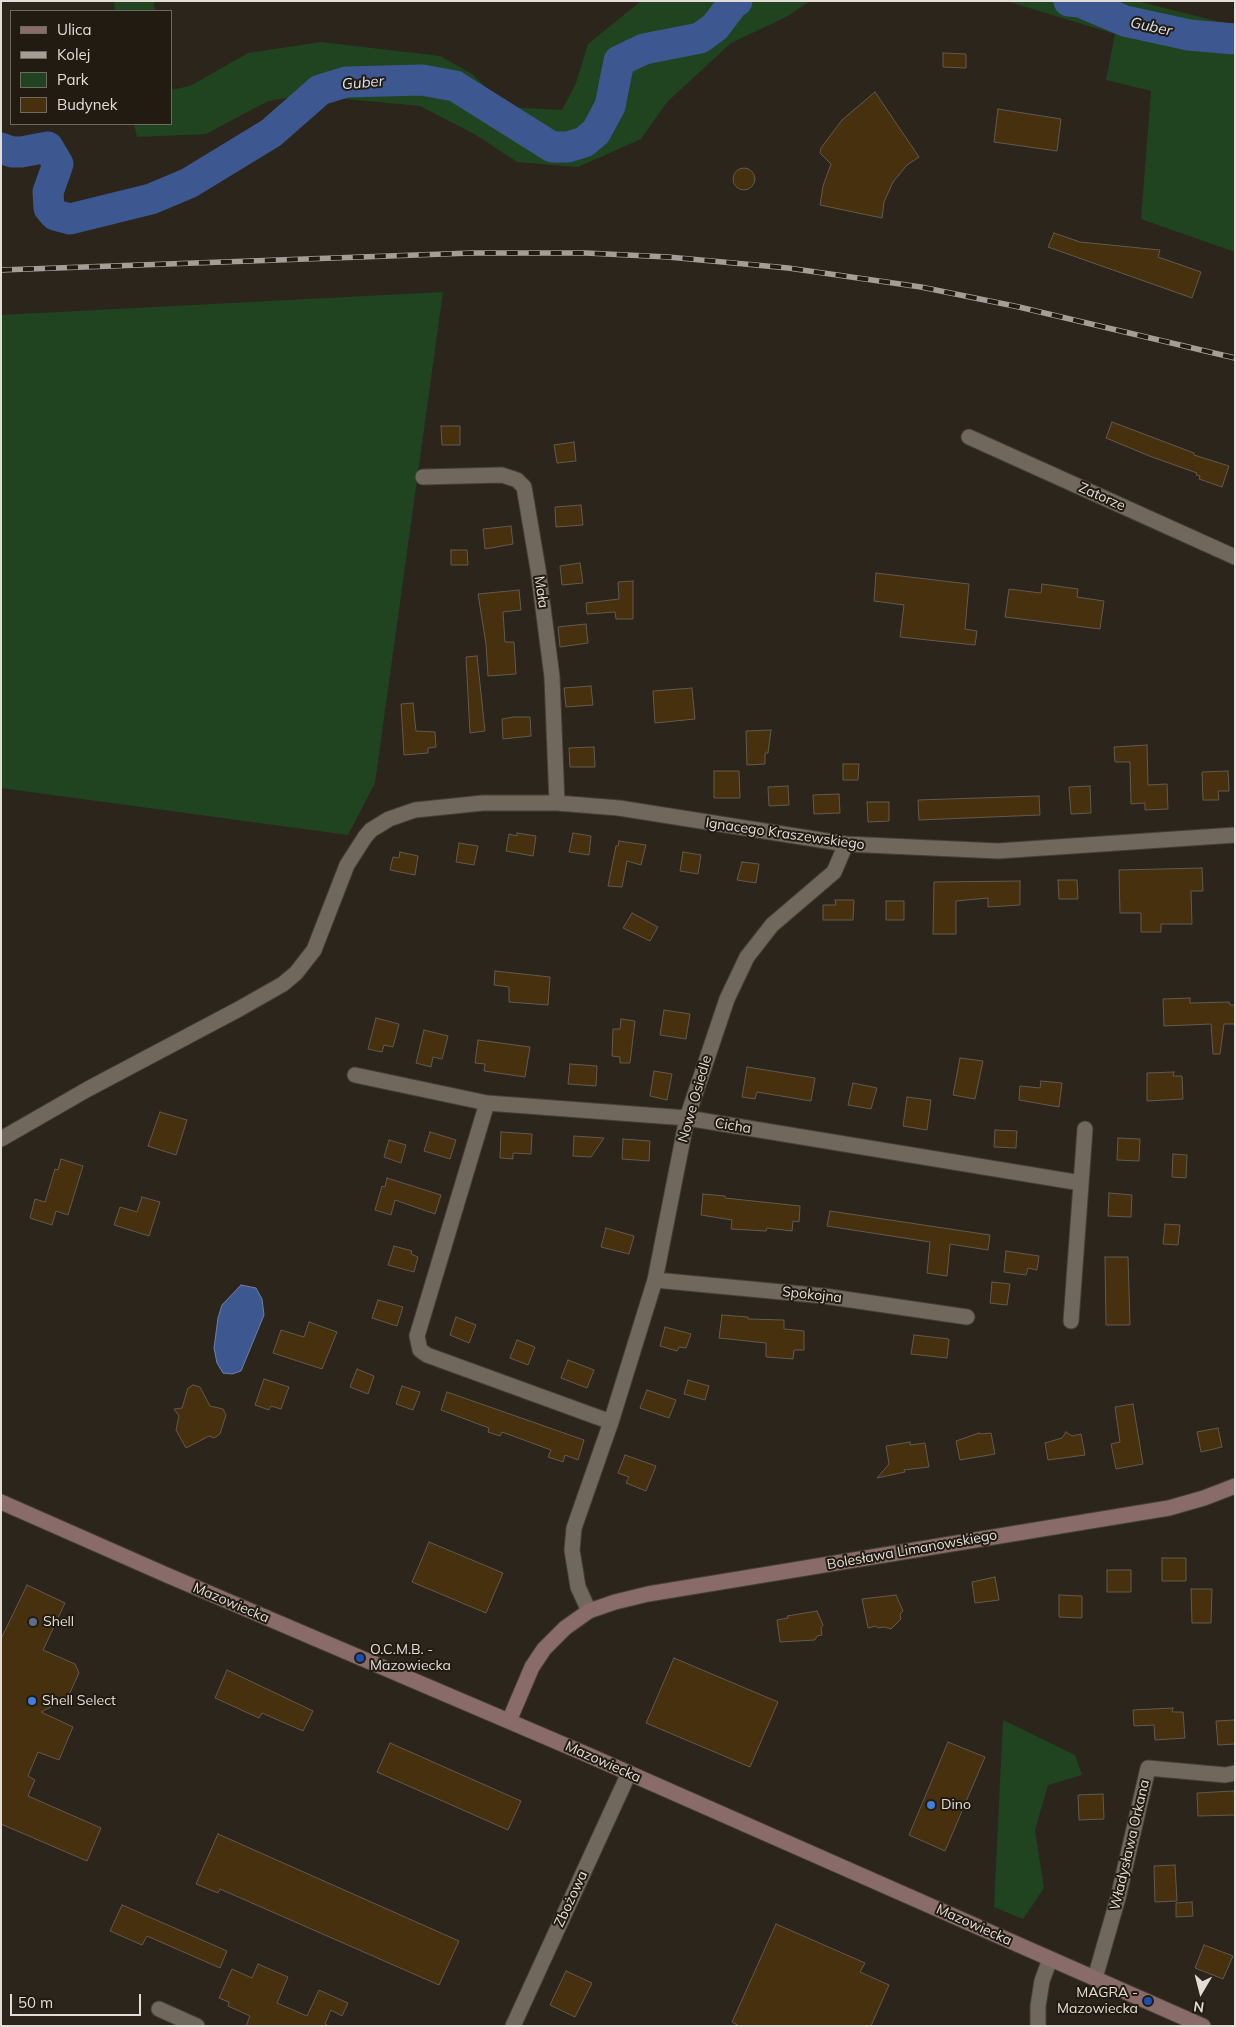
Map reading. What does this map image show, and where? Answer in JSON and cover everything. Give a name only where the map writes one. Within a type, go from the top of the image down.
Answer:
[{"type":"main road","name":"Bolesława Limanowskiego","points":[[589,1611],[648,1594],[1169,1508],[1235,1486]]},
{"type":"main road","name":"Mazowiecka","points":[[1,1502],[196,1588],[629,1773],[1203,2026]]},
{"type":"main road","points":[[509,1721],[529,1673],[544,1649],[565,1628],[589,1611]]},
{"type":"street","name":"Zatorze","points":[[969,437],[1235,557]]},
{"type":"street","name":"Mała","points":[[423,477],[502,475],[517,480],[524,487],[538,569],[552,676],[556,803]]},
{"type":"street","name":"Ignacego Kraszewskiego","points":[[1,1139],[88,1089],[240,1009],[283,984],[314,950],[354,854],[371,830],[389,819],[415,810],[483,803],[556,803],[619,808],[846,844],[998,851],[1235,835]]},
{"type":"street","name":"Nowe Osiedle","points":[[589,1611],[578,1587],[572,1550],[574,1528],[611,1422],[655,1280],[687,1118],[727,999],[747,957],[772,925],[834,872],[846,844]]},
{"type":"street","name":"Cicha","points":[[355,1075],[487,1103],[687,1118],[1081,1183]]},
{"type":"street","points":[[487,1103],[417,1336],[420,1350],[427,1355],[611,1422]]},
{"type":"street","points":[[1071,1321],[1085,1129]]},
{"type":"street","name":"Spokojna","points":[[655,1280],[824,1296],[967,1317]]},
{"type":"street","name":"Władysława Orkana","points":[[1095,1978],[1118,1898],[1148,1768],[1225,1776],[1235,1773]]},
{"type":"street","name":"Zbożowa","points":[[513,2026],[629,1773]]},
{"type":"street","points":[[1038,2026],[1038,2006],[1042,1981],[1050,1959]]},
{"type":"street","points":[[159,2009],[197,2026]]},
{"type":"green space","points":[[114,1],[154,1],[155,10],[115,10]]},
{"type":"green space","points":[[641,1],[810,1],[788,16],[731,43],[667,102],[641,139],[578,167],[517,162],[476,135],[420,106],[304,95],[268,101],[206,134],[137,137],[134,125],[172,125],[172,90],[190,86],[248,53],[321,42],[440,56],[472,74],[507,107],[562,110],[576,83],[588,44]]},
{"type":"green space","points":[[1006,1],[1137,1],[1228,24],[1235,24],[1235,252],[1141,219],[1151,91],[1106,80],[1115,34]]},
{"type":"green space","points":[[443,292],[375,783],[348,835],[1,788],[1,315]]},
{"type":"green space","points":[[1003,1720],[1075,1755],[1082,1775],[1048,1785],[1035,1830],[1044,1888],[1023,1919],[994,1907]]},
{"type":"water","points":[[241,1285],[256,1288],[262,1299],[264,1315],[241,1371],[232,1374],[223,1373],[217,1363],[214,1348],[218,1318],[222,1305]]},
{"type":"building","points":[[943,53],[966,54],[966,68],[943,67]]},
{"type":"building","points":[[875,92],[919,157],[907,165],[893,182],[884,202],[882,218],[820,205],[823,186],[831,164],[820,153],[821,148],[842,120]]},
{"type":"building","points":[[998,109],[1061,119],[1057,151],[994,142]]},
{"type":"building","points":[[744,168],[752,171],[755,179],[752,187],[744,190],[736,187],[733,179],[736,171]]},
{"type":"building","points":[[1054,233],[1080,242],[1160,250],[1158,257],[1201,272],[1192,298],[1048,247]]},
{"type":"building","points":[[1112,422],[1194,453],[1194,455],[1229,466],[1222,487],[1199,479],[1200,476],[1196,475],[1197,473],[1106,438]]},
{"type":"building","points":[[441,426],[460,426],[460,445],[442,445]]},
{"type":"building","points":[[574,442],[576,461],[557,463],[554,445]]},
{"type":"building","points":[[581,505],[583,525],[556,527],[555,507]]},
{"type":"building","points":[[511,526],[513,544],[485,549],[483,529]]},
{"type":"building","points":[[451,550],[467,550],[468,565],[451,565]]},
{"type":"building","points":[[580,563],[583,583],[562,585],[560,566]]},
{"type":"building","points":[[876,573],[969,584],[965,629],[977,631],[975,645],[900,637],[904,605],[874,601]]},
{"type":"building","points":[[633,581],[633,619],[616,619],[615,612],[587,614],[586,603],[619,599],[618,582]]},
{"type":"building","points":[[1042,584],[1078,589],[1077,597],[1104,601],[1100,629],[1005,617],[1009,589],[1041,593]]},
{"type":"building","points":[[519,590],[521,610],[503,612],[505,642],[514,642],[516,674],[488,676],[486,644],[478,594]]},
{"type":"building","points":[[586,624],[588,643],[560,647],[558,627]]},
{"type":"building","points":[[477,656],[485,731],[470,733],[466,657]]},
{"type":"building","points":[[591,686],[593,705],[566,707],[564,688]]},
{"type":"building","points":[[692,688],[695,719],[655,723],[653,691]]},
{"type":"building","points":[[413,703],[416,731],[435,732],[436,747],[428,748],[428,753],[404,755],[401,704]]},
{"type":"building","points":[[530,717],[531,736],[503,739],[502,719]]},
{"type":"building","points":[[771,730],[768,753],[765,753],[765,764],[747,765],[746,731]]},
{"type":"building","points":[[1147,745],[1148,785],[1167,784],[1168,809],[1145,810],[1145,803],[1131,804],[1130,762],[1115,762],[1114,747]]},
{"type":"building","points":[[594,747],[595,767],[570,767],[569,748]]},
{"type":"building","points":[[843,764],[859,764],[858,780],[843,780]]},
{"type":"building","points":[[714,771],[739,771],[740,798],[714,798]]},
{"type":"building","points":[[1228,771],[1229,791],[1218,791],[1219,800],[1203,800],[1202,772]]},
{"type":"building","points":[[788,786],[789,805],[769,806],[768,787]]},
{"type":"building","points":[[1090,786],[1091,813],[1071,814],[1069,787]]},
{"type":"building","points":[[839,794],[840,813],[814,814],[813,795]]},
{"type":"building","points":[[1039,796],[1040,815],[919,820],[918,800]]},
{"type":"building","points":[[867,802],[889,802],[889,821],[868,822]]},
{"type":"building","points":[[517,833],[536,836],[533,856],[506,851],[509,834],[517,836]]},
{"type":"building","points":[[573,833],[591,836],[589,855],[569,852]]},
{"type":"building","points":[[619,841],[646,845],[641,865],[627,861],[622,887],[608,886],[616,846],[618,846]]},
{"type":"building","points":[[459,843],[478,846],[474,865],[456,862]]},
{"type":"building","points":[[400,852],[418,856],[415,875],[390,870],[393,857],[399,858]]},
{"type":"building","points":[[683,852],[701,855],[698,874],[680,871]]},
{"type":"building","points":[[742,862],[759,864],[756,883],[737,880]]},
{"type":"building","points":[[1202,868],[1203,891],[1191,891],[1192,924],[1161,924],[1161,932],[1141,932],[1141,913],[1120,913],[1119,870]]},
{"type":"building","points":[[1058,880],[1077,880],[1078,899],[1059,899]]},
{"type":"building","points":[[1020,881],[1020,905],[988,907],[988,898],[956,901],[956,934],[933,934],[934,882]]},
{"type":"building","points":[[835,900],[854,900],[853,920],[823,920],[823,905],[836,905]]},
{"type":"building","points":[[886,901],[904,901],[904,920],[886,920]]},
{"type":"building","points":[[632,913],[658,927],[650,941],[623,928]]},
{"type":"building","points":[[495,971],[550,977],[548,1005],[509,1002],[509,987],[494,985]]},
{"type":"building","points":[[1190,998],[1190,1003],[1229,1002],[1230,1005],[1235,1005],[1235,1024],[1224,1024],[1220,1054],[1213,1054],[1211,1024],[1164,1026],[1163,999]]},
{"type":"building","points":[[664,1010],[690,1014],[686,1039],[660,1035]]},
{"type":"building","points":[[376,1018],[399,1024],[393,1047],[384,1045],[382,1052],[368,1049]]},
{"type":"building","points":[[621,1019],[635,1021],[630,1063],[620,1063],[620,1057],[612,1056],[613,1029],[620,1029]]},
{"type":"building","points":[[424,1030],[448,1036],[442,1059],[433,1057],[431,1067],[416,1063]]},
{"type":"building","points":[[478,1040],[530,1047],[525,1077],[484,1071],[485,1064],[475,1063]]},
{"type":"building","points":[[960,1058],[983,1061],[975,1099],[953,1095]]},
{"type":"building","points":[[570,1064],[597,1066],[596,1086],[568,1084]]},
{"type":"building","points":[[747,1067],[815,1078],[811,1101],[757,1092],[755,1099],[742,1097]]},
{"type":"building","points":[[654,1071],[672,1074],[667,1100],[650,1096]]},
{"type":"building","points":[[1174,1072],[1173,1076],[1182,1076],[1183,1099],[1147,1101],[1147,1073]]},
{"type":"building","points":[[1041,1081],[1062,1083],[1059,1107],[1019,1100],[1020,1086],[1040,1088]]},
{"type":"building","points":[[853,1083],[877,1088],[871,1109],[848,1105]]},
{"type":"building","points":[[907,1097],[931,1100],[927,1130],[903,1126]]},
{"type":"building","points":[[160,1112],[187,1120],[176,1155],[148,1146]]},
{"type":"building","points":[[995,1130],[1017,1131],[1016,1148],[994,1147]]},
{"type":"building","points":[[430,1132],[456,1140],[450,1159],[424,1151]]},
{"type":"building","points":[[501,1132],[532,1134],[531,1154],[513,1153],[513,1159],[500,1158]]},
{"type":"building","points":[[574,1136],[604,1138],[591,1157],[573,1156]]},
{"type":"building","points":[[1118,1138],[1140,1139],[1139,1161],[1117,1160]]},
{"type":"building","points":[[623,1139],[650,1141],[649,1161],[622,1159]]},
{"type":"building","points":[[389,1140],[406,1145],[401,1163],[384,1157]]},
{"type":"building","points":[[1173,1154],[1187,1155],[1186,1178],[1172,1177]]},
{"type":"building","points":[[61,1159],[83,1166],[68,1215],[56,1211],[52,1225],[30,1218],[35,1199],[45,1202],[55,1169],[58,1170]]},
{"type":"building","points":[[387,1178],[441,1195],[435,1214],[395,1200],[391,1215],[375,1210],[382,1186],[385,1187]]},
{"type":"building","points":[[1109,1193],[1132,1195],[1131,1217],[1108,1216]]},
{"type":"building","points":[[703,1194],[800,1206],[799,1222],[793,1221],[792,1231],[767,1228],[766,1231],[731,1229],[732,1220],[701,1215]]},
{"type":"building","points":[[142,1197],[160,1202],[149,1236],[114,1225],[120,1207],[137,1212]]},
{"type":"building","points":[[830,1211],[990,1235],[988,1250],[950,1244],[947,1276],[927,1273],[930,1242],[827,1226]]},
{"type":"building","points":[[1165,1224],[1180,1225],[1178,1245],[1163,1244]]},
{"type":"building","points":[[606,1228],[634,1236],[629,1254],[601,1247]]},
{"type":"building","points":[[394,1246],[412,1251],[411,1254],[418,1257],[414,1272],[388,1265]]},
{"type":"building","points":[[1006,1251],[1039,1256],[1037,1270],[1028,1268],[1026,1275],[1004,1272]]},
{"type":"building","points":[[1105,1257],[1128,1257],[1130,1325],[1106,1325]]},
{"type":"building","points":[[992,1282],[1010,1284],[1007,1305],[990,1303]]},
{"type":"building","points":[[378,1300],[403,1307],[397,1326],[372,1318]]},
{"type":"building","points":[[722,1315],[748,1317],[748,1319],[784,1320],[784,1329],[804,1331],[804,1350],[794,1350],[793,1359],[766,1357],[766,1343],[719,1338]]},
{"type":"building","points":[[456,1317],[476,1325],[469,1343],[450,1335]]},
{"type":"building","points":[[309,1322],[337,1332],[322,1369],[273,1353],[281,1330],[304,1337]]},
{"type":"building","points":[[665,1327],[691,1334],[686,1348],[679,1347],[677,1351],[660,1346]]},
{"type":"building","points":[[914,1335],[949,1339],[947,1358],[911,1354]]},
{"type":"building","points":[[517,1340],[535,1347],[528,1365],[510,1358]]},
{"type":"building","points":[[568,1360],[594,1370],[587,1388],[561,1378]]},
{"type":"building","points":[[357,1369],[374,1376],[368,1394],[350,1387]]},
{"type":"building","points":[[264,1379],[289,1387],[281,1409],[271,1406],[269,1410],[255,1405]]},
{"type":"building","points":[[688,1380],[709,1386],[705,1400],[684,1394]]},
{"type":"building","points":[[193,1385],[200,1387],[210,1406],[223,1409],[226,1415],[220,1434],[214,1438],[209,1436],[186,1448],[176,1430],[179,1416],[174,1409],[182,1408],[188,1388]]},
{"type":"building","points":[[402,1386],[420,1392],[413,1410],[396,1404]]},
{"type":"building","points":[[647,1390],[676,1400],[669,1418],[640,1408]]},
{"type":"building","points":[[447,1392],[584,1440],[578,1460],[565,1455],[563,1462],[548,1457],[551,1450],[502,1432],[500,1436],[488,1432],[489,1428],[441,1410]]},
{"type":"building","points":[[1133,1404],[1143,1464],[1116,1469],[1111,1444],[1120,1442],[1115,1407]]},
{"type":"building","points":[[1218,1428],[1222,1447],[1201,1452],[1197,1432]]},
{"type":"building","points":[[1066,1432],[1072,1436],[1081,1434],[1085,1455],[1048,1460],[1045,1443],[1062,1438]]},
{"type":"building","points":[[979,1433],[991,1433],[995,1454],[960,1460],[956,1441]]},
{"type":"building","points":[[910,1442],[910,1445],[925,1443],[929,1467],[904,1470],[905,1472],[877,1478],[889,1464],[886,1446]]},
{"type":"building","points":[[625,1455],[656,1466],[646,1491],[626,1483],[629,1477],[618,1473]]},
{"type":"building","points":[[429,1542],[503,1573],[486,1613],[412,1582]]},
{"type":"building","points":[[1162,1558],[1186,1558],[1186,1581],[1162,1581]]},
{"type":"building","points":[[1107,1570],[1131,1570],[1131,1592],[1107,1592]]},
{"type":"building","points":[[995,1577],[999,1600],[975,1603],[972,1582]]},
{"type":"building","points":[[27,1585],[65,1603],[43,1650],[75,1664],[79,1673],[67,1699],[41,1712],[73,1727],[59,1760],[38,1752],[28,1776],[35,1780],[28,1796],[101,1828],[87,1861],[1,1824],[1,1639]]},
{"type":"building","points":[[1191,1589],[1212,1589],[1211,1623],[1192,1623]]},
{"type":"building","points":[[896,1595],[903,1611],[900,1614],[901,1619],[891,1629],[878,1628],[876,1626],[868,1628],[862,1599]]},
{"type":"building","points":[[1059,1595],[1082,1596],[1082,1618],[1059,1617]]},
{"type":"building","points":[[817,1611],[823,1625],[821,1628],[822,1635],[817,1636],[815,1640],[780,1642],[777,1620],[788,1618],[787,1616]]},
{"type":"building","points":[[674,1658],[778,1702],[750,1767],[646,1723]]},
{"type":"building","points":[[227,1670],[313,1711],[303,1731],[262,1713],[259,1718],[215,1698]]},
{"type":"building","points":[[1173,1708],[1172,1712],[1183,1712],[1185,1738],[1155,1740],[1154,1725],[1134,1726],[1133,1710]]},
{"type":"building","points":[[1235,1720],[1235,1744],[1218,1745],[1216,1721]]},
{"type":"building","points":[[948,1742],[985,1757],[945,1851],[909,1835]]},
{"type":"building","points":[[390,1743],[521,1801],[508,1830],[377,1772]]},
{"type":"building","points":[[1234,1791],[1235,1815],[1198,1816],[1197,1793]]},
{"type":"building","points":[[1103,1794],[1104,1819],[1079,1820],[1078,1795]]},
{"type":"building","points":[[218,1834],[459,1941],[439,1985],[220,1889],[218,1893],[196,1884]]},
{"type":"building","points":[[1175,1865],[1177,1901],[1155,1902],[1154,1866]]},
{"type":"building","points":[[1192,1902],[1193,1916],[1176,1917],[1176,1903]]},
{"type":"building","points":[[122,1905],[227,1951],[220,1968],[147,1936],[142,1945],[110,1931]]},
{"type":"building","points":[[776,1924],[865,1963],[860,1972],[889,1985],[871,2026],[739,2026],[732,2022]]},
{"type":"building","points":[[1204,1945],[1233,1956],[1223,1979],[1195,1968]]},
{"type":"building","points":[[258,1964],[288,1977],[277,2003],[307,2016],[319,1990],[348,2003],[342,2016],[331,2010],[325,2024],[329,2026],[246,2026],[250,2016],[228,2006],[229,2002],[219,1998],[232,1969],[252,1978]]},
{"type":"building","points":[[566,1971],[592,1983],[575,2017],[550,2005]]},
{"type":"waterway","name":"Guber","points":[[1,148],[12,152],[21,152],[48,147],[58,164],[48,192],[49,208],[55,215],[70,219],[151,199],[189,183],[271,133],[320,90],[346,82],[422,80],[455,86],[552,147],[568,147],[584,142],[596,132],[610,106],[619,61],[644,49],[700,38],[715,27],[734,2],[737,1]]},
{"type":"waterway","name":"Guber","points":[[1069,1],[1080,2],[1125,21],[1189,35],[1235,39]]},
{"type":"railway","points":[[1,270],[472,253],[586,253],[668,257],[788,268],[921,287],[1019,307],[1235,358]]},
{"type":"place","name":"Shell","points":[[33,1622]]},
{"type":"place","name":"O.C.M.B. - Mazowiecka","points":[[360,1658]]},
{"type":"place","name":"Shell Select","points":[[32,1701]]},
{"type":"place","name":"Dino","points":[[931,1805]]},
{"type":"place","name":"MAGRA - Mazowiecka","points":[[1148,2001]]}]
